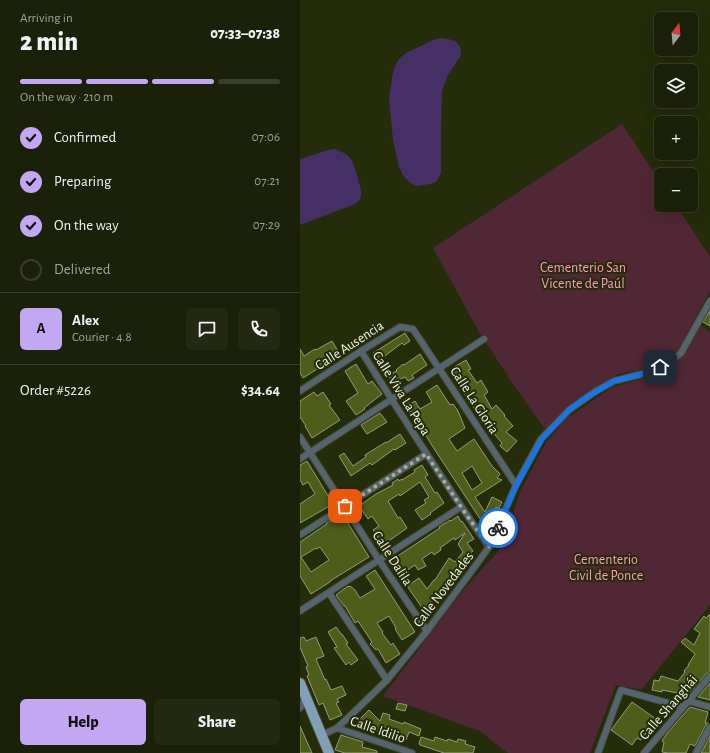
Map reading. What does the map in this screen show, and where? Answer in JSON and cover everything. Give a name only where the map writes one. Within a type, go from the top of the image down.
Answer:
[{"type":"main road","points":[[300,683],[329,753]]},
{"type":"street","name":"Calle Novedades","points":[[322,735],[337,728],[387,680],[489,547],[516,486],[542,439],[569,410],[582,400],[614,381],[642,374],[668,364],[681,353],[710,300]]},
{"type":"street","name":"Calle Ausencia","points":[[300,391],[400,327],[413,329]]},
{"type":"street","name":"Calle La Gloria","points":[[413,329],[516,486]]},
{"type":"street","points":[[300,459],[484,339]]},
{"type":"street","name":"Calle Viva La Pepa","points":[[361,351],[426,454],[489,547]]},
{"type":"street","name":"Calle Dalila","points":[[300,437],[426,631]]},
{"type":"street","points":[[300,535],[426,454]]},
{"type":"street","points":[[300,611],[461,507]]},
{"type":"street","points":[[329,593],[387,680]]},
{"type":"street","name":"Calle Shanghái","points":[[644,753],[710,676]]},
{"type":"street","points":[[598,753],[621,690],[683,707]]},
{"type":"street","points":[[300,708],[306,697]]},
{"type":"street","points":[[689,702],[710,707]]},
{"type":"street","points":[[696,753],[710,727]]},
{"type":"street","name":"Calle Idilio","points":[[337,728],[398,751],[412,753]]},
{"type":"green space","name":"Cementerio San Vicente de Paúl","points":[[622,124],[654,172],[654,212],[681,212],[710,257],[710,291],[676,354],[651,368],[618,374],[567,406],[549,426],[544,428],[479,332],[433,248]]},
{"type":"green space","name":"Cementerio Civil de Ponce","points":[[699,324],[709,331],[710,330],[710,605],[641,690],[616,685],[590,753],[508,753],[480,731],[383,696],[464,589],[504,544],[520,492],[546,442],[567,418],[611,388],[654,375],[670,367],[682,357]]},
{"type":"shaded area","points":[[440,38],[455,41],[460,47],[461,55],[448,75],[442,91],[441,173],[436,182],[416,186],[409,182],[399,167],[393,140],[389,98],[393,72],[400,58],[406,53]]},
{"type":"shaded area","points":[[335,149],[350,158],[356,171],[361,190],[360,198],[355,204],[300,225],[300,159]]},
{"type":"building","points":[[710,310],[710,326],[703,322]]},
{"type":"building","points":[[405,333],[410,341],[404,345],[402,343],[378,361],[373,353]]},
{"type":"building","points":[[332,341],[339,353],[303,378],[300,373],[300,349],[304,356]]},
{"type":"building","points":[[420,354],[427,365],[412,375],[414,378],[408,381],[405,377],[392,383],[389,375],[397,371],[396,370],[403,364],[404,365]]},
{"type":"building","points":[[466,360],[471,369],[468,370],[477,383],[481,380],[488,392],[484,395],[492,409],[496,405],[513,426],[506,432],[517,441],[507,452],[500,446],[502,443],[483,423],[472,405],[475,404],[452,368]]},
{"type":"building","points":[[356,364],[368,384],[372,381],[382,394],[356,415],[346,401],[358,393],[345,371]]},
{"type":"building","points":[[437,385],[450,405],[453,404],[458,411],[465,428],[449,439],[457,451],[474,439],[492,466],[500,474],[497,478],[502,480],[475,497],[485,512],[492,497],[502,502],[499,508],[496,507],[491,517],[494,522],[486,528],[411,411],[409,413],[402,401],[407,398],[410,404],[415,401],[420,409],[432,402],[426,392]],"holes":[[[472,466],[482,483],[472,490],[462,473]]]},
{"type":"building","points":[[314,392],[317,396],[323,392],[331,404],[329,405],[340,420],[312,438],[300,417],[300,401]]},
{"type":"building","points":[[380,413],[387,422],[367,434],[361,425]]},
{"type":"building","points":[[400,434],[406,443],[395,450],[394,449],[372,465],[370,463],[351,476],[339,456],[344,453],[353,466],[366,457],[365,455]]},
{"type":"building","points":[[307,461],[333,504],[300,523],[300,504],[315,494],[308,482],[303,485],[300,480],[300,465]]},
{"type":"building","points":[[422,465],[428,475],[425,477],[435,493],[437,492],[444,503],[422,520],[415,510],[426,503],[424,500],[429,497],[420,482],[400,496],[399,494],[388,501],[398,518],[400,517],[407,528],[383,545],[373,530],[379,526],[372,516],[368,519],[359,506],[376,494],[393,485],[392,483],[398,479],[399,481],[402,480],[415,472],[414,470]]},
{"type":"building","points":[[343,515],[369,557],[311,594],[300,576],[300,542],[334,518],[336,520]],"holes":[[[320,547],[329,560],[311,572],[301,557]]]},
{"type":"building","points":[[458,516],[474,539],[467,543],[473,551],[461,560],[464,562],[454,577],[457,579],[443,598],[441,596],[423,609],[407,586],[419,578],[427,589],[435,580],[449,558],[455,562],[463,552],[458,544],[465,533],[455,540],[454,538],[440,548],[441,550],[434,555],[432,552],[422,559],[426,566],[418,570],[415,565],[400,575],[390,561],[440,528],[439,527],[445,523]]},
{"type":"building","points":[[375,570],[415,632],[402,640],[389,616],[377,623],[383,632],[382,633],[391,645],[393,643],[400,654],[386,663],[378,649],[376,650],[370,644],[372,642],[358,621],[355,623],[345,606],[336,595],[348,586],[355,590],[360,598],[375,589],[366,576]]},
{"type":"building","points":[[710,614],[710,672],[707,673],[690,692],[688,690],[685,695],[682,693],[652,690],[654,680],[659,681],[661,676],[678,681],[685,672],[684,671],[695,654],[681,642],[685,638],[694,645],[700,633],[694,629],[704,616],[706,618]]},
{"type":"building","points":[[336,627],[358,660],[351,665],[349,662],[346,665],[334,648],[337,647],[328,632]]},
{"type":"building","points":[[304,637],[306,641],[316,637],[324,656],[316,659],[325,680],[326,679],[331,690],[342,686],[346,695],[337,699],[339,702],[336,703],[342,715],[330,720],[323,703],[319,705],[307,676],[309,675],[306,667],[308,666],[300,647],[300,638]]},
{"type":"building","points":[[710,683],[710,700],[698,697]]},
{"type":"building","points":[[632,702],[656,719],[641,740],[637,738],[632,745],[611,730]]},
{"type":"building","points":[[398,703],[407,705],[405,711],[396,709]]},
{"type":"building","points":[[690,707],[708,712],[705,723],[708,723],[695,746],[690,744],[686,753],[662,752],[664,742],[662,741]]},
{"type":"building","points":[[369,710],[380,721],[383,713],[390,715],[389,719],[403,724],[404,722],[421,729],[419,736],[409,732],[406,740],[371,729],[369,730],[359,720]]},
{"type":"building","points":[[300,726],[312,753],[300,753]]},
{"type":"building","points":[[341,735],[363,742],[362,747],[377,751],[377,753],[345,753],[335,750]]},
{"type":"building","points":[[710,736],[710,753],[701,753]]},
{"type":"building","points":[[421,737],[434,741],[435,737],[447,741],[448,739],[457,742],[458,739],[466,741],[465,744],[475,747],[473,753],[444,753],[420,745]]},
{"type":"way so far","points":[[345,506],[426,454],[489,547],[498,528]]},
{"type":"route","points":[[498,528],[516,486],[542,439],[569,410],[582,400],[614,381],[633,377],[660,367]]}]
